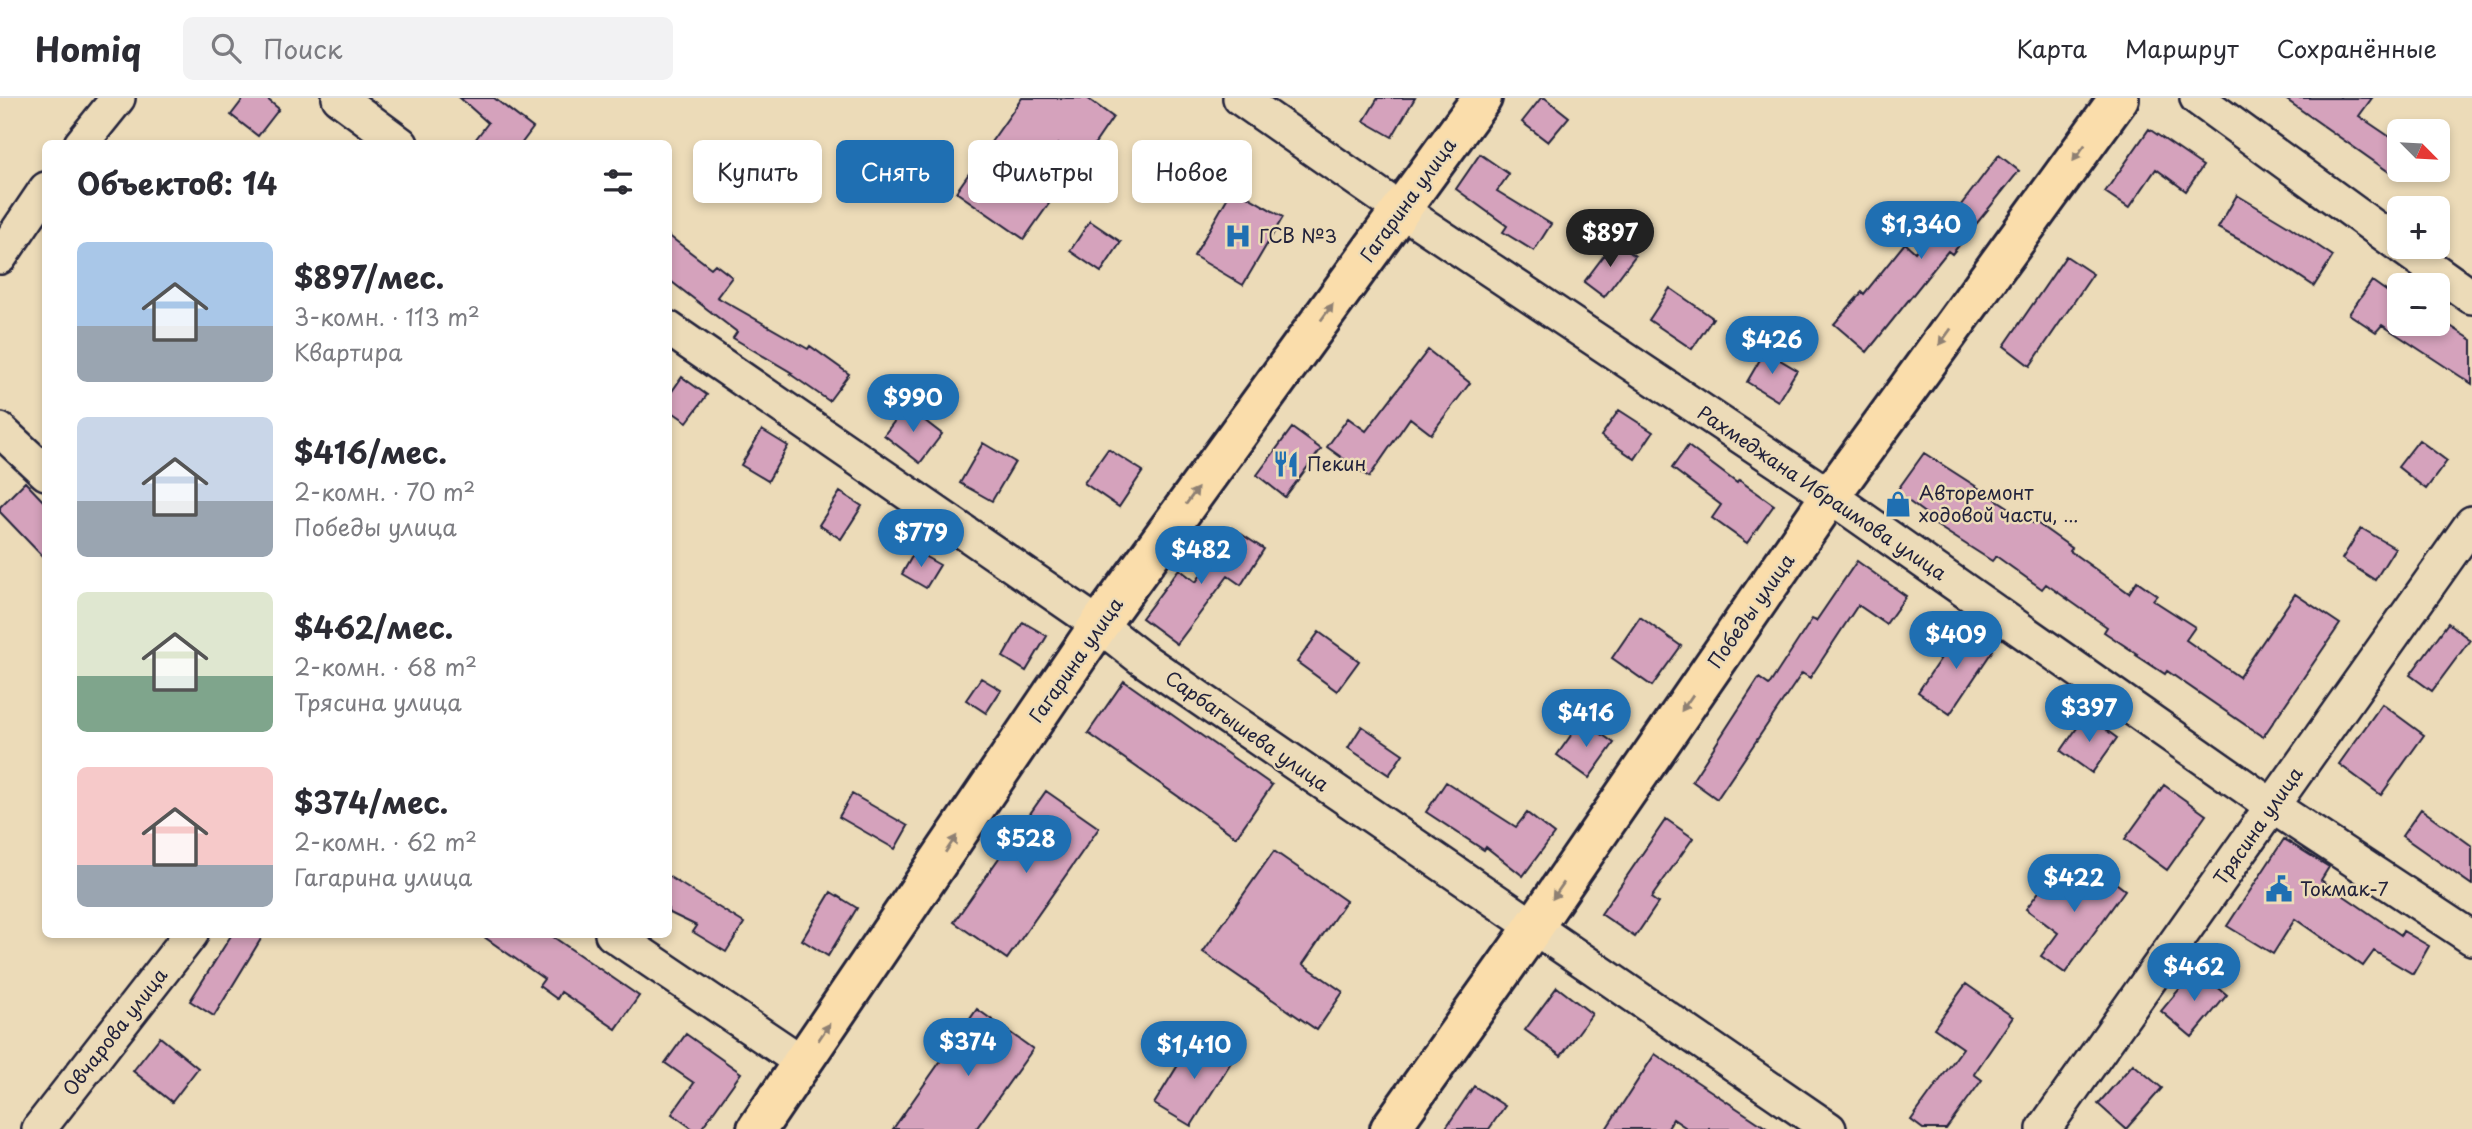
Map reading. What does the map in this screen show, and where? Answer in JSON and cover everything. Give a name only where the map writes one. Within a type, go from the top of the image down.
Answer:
[{"type":"main road","name":"Гагарина улица","points":[[757,1129],[1099,625],[1482,98]]},
{"type":"main road","name":"Победы улица","points":[[1390,1129],[1533,928],[1830,496],[2119,98]]},
{"type":"street","points":[[84,140],[118,98]]},
{"type":"street","points":[[339,98],[396,140]]},
{"type":"street","name":"Рахмеджана Ибраимова улица","points":[[1240,98],[1401,210],[1830,496],[2272,806],[2472,938]]},
{"type":"street","points":[[2197,98],[2387,236]]},
{"type":"street","points":[[0,257],[42,195]]},
{"type":"street","points":[[2419,259],[2472,297]]},
{"type":"street","name":"Сарбагышева улица","points":[[672,331],[1099,625],[1140,658],[1829,1129]]},
{"type":"street","points":[[0,430],[42,469]]},
{"type":"street","name":"Трясина улица","points":[[2044,1129],[2472,523]]},
{"type":"street","name":"Овчарова улица","points":[[39,1129],[188,938]]},
{"type":"street","points":[[618,938],[803,1063]]},
{"type":"building","points":[[244,98],[266,98],[279,109],[258,136],[231,115]]},
{"type":"building","points":[[460,98],[494,98],[533,128],[524,140],[475,140],[488,123]]},
{"type":"building","points":[[1022,98],[1087,98],[1113,117],[1097,140],[993,140]]},
{"type":"building","points":[[1378,98],[1415,98],[1392,137],[1364,121]]},
{"type":"building","points":[[1541,98],[1545,98],[1569,117],[1548,142],[1522,122]]},
{"type":"building","points":[[2284,98],[2372,98],[2359,116],[2387,135],[2387,171]]},
{"type":"building","points":[[2149,129],[2203,166],[2186,191],[2156,169],[2129,208],[2105,192]]},
{"type":"building","points":[[1480,154],[1509,174],[1497,191],[1551,224],[1534,251],[1503,232],[1507,226],[1456,189]]},
{"type":"building","points":[[1999,155],[2019,171],[1952,254],[1948,251],[1867,352],[1834,324],[1862,292],[1864,294],[1905,243],[1915,252],[1949,209],[1954,214]]},
{"type":"building","points":[[968,175],[968,200],[956,192]]},
{"type":"building","points":[[2237,195],[2333,256],[2314,286],[2269,256],[2218,228]]},
{"type":"building","name":"ГСВ №3","points":[[1252,199],[1283,217],[1243,285],[1194,256],[1224,203],[1252,203]]},
{"type":"building","points":[[972,203],[1049,203],[1024,239]]},
{"type":"building","points":[[1090,221],[1121,242],[1101,272],[1070,251]]},
{"type":"building","points":[[672,238],[711,268],[715,264],[732,277],[717,297],[808,349],[810,346],[849,374],[829,401],[790,374],[792,373],[733,338],[737,332],[672,282]]},
{"type":"building","points":[[1615,241],[1635,256],[1604,297],[1584,282]]},
{"type":"building","points":[[2066,256],[2093,274],[2030,366],[2004,346]]},
{"type":"building","points":[[2372,281],[2387,292],[2387,328],[2382,325],[2376,332],[2349,314]]},
{"type":"building","points":[[1670,288],[1713,318],[1692,349],[1649,320]]},
{"type":"building","points":[[2450,326],[2472,340],[2472,384],[2399,336],[2450,336]]},
{"type":"building","points":[[1428,350],[1470,383],[1431,434],[1410,418],[1369,477],[1327,447],[1348,418],[1366,431]]},
{"type":"building","points":[[1765,351],[1797,370],[1778,401],[1747,382]]},
{"type":"building","points":[[682,377],[707,395],[687,422],[672,412],[672,391]]},
{"type":"building","points":[[906,406],[942,434],[920,463],[884,435]]},
{"type":"building","points":[[1619,410],[1653,432],[1635,459],[1601,436]]},
{"type":"building","points":[[1292,428],[1321,449],[1285,497],[1257,475]]},
{"type":"building","points":[[762,430],[788,446],[768,481],[741,465]]},
{"type":"building","points":[[2419,440],[2447,461],[2426,489],[2398,467]]},
{"type":"building","points":[[983,443],[1015,462],[992,501],[960,483]]},
{"type":"building","points":[[1688,446],[1737,483],[1739,480],[1774,505],[1747,543],[1712,518],[1721,505],[1672,468]]},
{"type":"building","points":[[1108,449],[1143,471],[1119,507],[1084,483]]},
{"type":"building","points":[[1924,453],[2033,523],[2034,521],[2072,548],[2070,551],[2129,593],[2137,581],[2157,595],[2153,600],[2195,627],[2186,640],[2239,677],[2295,594],[2340,624],[2263,737],[2167,671],[2165,674],[2136,655],[2104,632],[2107,627],[2046,584],[2042,589],[1996,556],[1992,561],[1928,520],[1930,517],[1896,492]]},
{"type":"building","points":[[25,482],[42,500],[42,556],[0,512],[0,507]]},
{"type":"building","points":[[840,492],[862,506],[841,539],[819,525]]},
{"type":"building","points":[[1232,528],[1264,549],[1241,585],[1228,576],[1177,644],[1142,618],[1179,569],[1196,582]]},
{"type":"building","points":[[2361,528],[2395,548],[2375,580],[2342,559]]},
{"type":"building","points":[[915,551],[940,565],[926,588],[902,574]]},
{"type":"building","points":[[1857,561],[1906,596],[1886,624],[1858,605],[1810,678],[1802,673],[1717,799],[1692,781],[1759,678],[1769,685],[1812,619],[1816,621]]},
{"type":"building","points":[[1640,617],[1681,646],[1652,686],[1612,658]]},
{"type":"building","points":[[1023,622],[1047,636],[1026,671],[1003,657]]},
{"type":"building","points":[[2448,623],[2470,640],[2432,691],[2410,675]]},
{"type":"building","points":[[1961,628],[1993,650],[1950,714],[1918,692]]},
{"type":"building","points":[[1319,632],[1359,661],[1337,691],[1297,662]]},
{"type":"building","points":[[981,678],[1001,690],[986,713],[966,700]]},
{"type":"building","points":[[1124,681],[1272,785],[1236,837],[1088,733]]},
{"type":"building","points":[[2382,704],[2424,735],[2381,795],[2339,764]]},
{"type":"building","points":[[2086,715],[2117,738],[2092,773],[2061,751]]},
{"type":"building","points":[[1582,720],[1614,743],[1589,778],[1557,755]]},
{"type":"building","points":[[1362,726],[1403,754],[1389,775],[1348,748]]},
{"type":"building","points":[[1446,782],[1516,827],[1527,813],[1554,834],[1523,876],[1486,847],[1484,850],[1426,812]]},
{"type":"building","points":[[2164,785],[2206,815],[2167,870],[2125,839]]},
{"type":"building","points":[[1046,791],[1099,828],[1007,959],[954,922]]},
{"type":"building","points":[[852,794],[908,826],[895,849],[839,817]]},
{"type":"building","points":[[2421,809],[2472,846],[2472,885],[2402,836]]},
{"type":"building","points":[[1666,819],[1693,838],[1651,898],[1658,903],[1635,937],[1601,914]]},
{"type":"building","points":[[2284,839],[2329,867],[2321,880],[2401,935],[2403,931],[2429,946],[2413,974],[2374,951],[2363,966],[2295,919],[2273,954],[2227,926]]},
{"type":"building","points":[[1274,851],[1346,901],[1303,964],[1343,992],[1317,1030],[1203,952]]},
{"type":"building","points":[[2092,865],[2125,890],[2065,973],[2041,956],[2058,933],[2026,909],[2050,877],[2072,893]]},
{"type":"building","points":[[672,878],[744,923],[726,952],[693,932],[697,926],[672,914]]},
{"type":"building","points":[[831,892],[857,908],[828,956],[802,940]]},
{"type":"building","points":[[229,938],[262,938],[214,1016],[190,1001]]},
{"type":"building","points":[[486,938],[555,938],[639,996],[616,1029],[561,992],[557,999],[539,986],[544,979]]},
{"type":"building","points":[[2196,969],[2227,995],[2192,1037],[2161,1011]]},
{"type":"building","points":[[1966,984],[2013,1017],[1974,1074],[1982,1080],[1946,1129],[1923,1129],[1911,1120],[1963,1048],[1934,1028]]},
{"type":"building","points":[[1557,987],[1592,1014],[1561,1056],[1525,1030]]},
{"type":"building","points":[[977,1009],[1033,1049],[976,1129],[893,1129]]},
{"type":"building","points":[[686,1034],[741,1073],[701,1129],[693,1129],[672,1114],[694,1083],[665,1063]]},
{"type":"building","points":[[1196,1036],[1233,1059],[1191,1126],[1154,1104]]},
{"type":"building","points":[[160,1037],[198,1068],[172,1102],[133,1071]]},
{"type":"building","points":[[1655,1054],[1768,1129],[1688,1129],[1673,1119],[1667,1129],[1606,1129]]},
{"type":"building","points":[[2133,1064],[2162,1088],[2126,1129],[2098,1104]]},
{"type":"building","points":[[1474,1086],[1505,1106],[1489,1129],[1445,1129]]},
{"type":"place","name":"ГСВ №3","points":[[1238,236]]},
{"type":"place","name":"Пекин","points":[[1286,464]]},
{"type":"place","name":"Авторемонт ходовой части, ...","points":[[1898,504]]},
{"type":"place","name":"Токмак-7","points":[[2279,889]]}]
